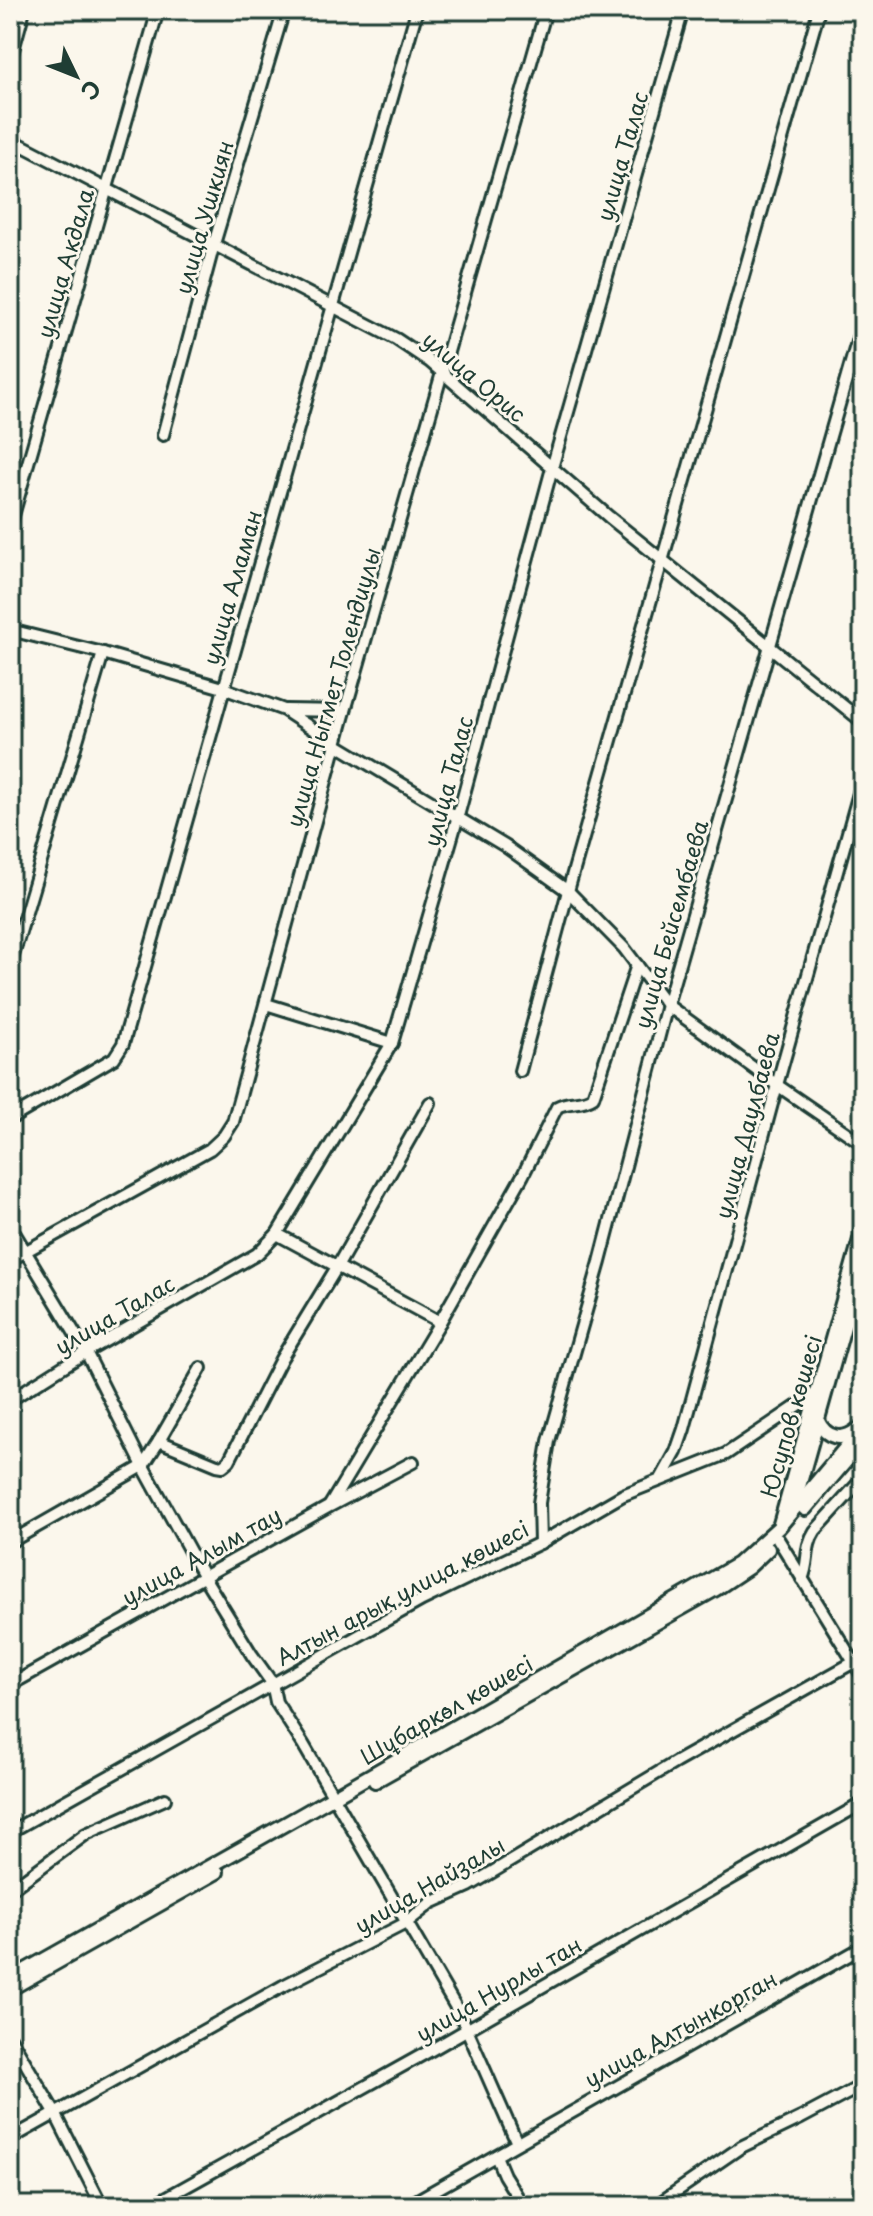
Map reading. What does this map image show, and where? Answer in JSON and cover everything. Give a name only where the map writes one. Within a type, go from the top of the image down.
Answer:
[{"type":"street","points":[[10,61],[24,10]]},
{"type":"street","name":"улица Акдала","points":[[10,526],[158,10]]},
{"type":"street","name":"улица Ушкиян","points":[[163,435],[214,244],[284,10]]},
{"type":"street","name":"улица Аламан","points":[[10,1119],[114,1058],[123,1044],[417,10]]},
{"type":"street","name":"улица Ныгмет Толендиулы","points":[[10,1260],[210,1149],[233,1122],[345,711],[546,10]]},
{"type":"street","points":[[665,10],[683,12]]},
{"type":"street","points":[[520,1071],[568,891],[819,10]]},
{"type":"street","name":"улица Талас","points":[[10,1400],[86,1352],[257,1254],[277,1234],[392,1043],[683,12]]},
{"type":"street","name":"улица Орис","points":[[10,139],[396,339],[443,372],[552,468],[863,722]]},
{"type":"street","name":"улица Бейсембаева","points":[[540,1543],[539,1503],[549,1441],[600,1262],[667,1005],[863,321]]},
{"type":"street","points":[[10,630],[223,688],[284,710],[458,816],[568,891],[624,948],[667,1005],[863,1144]]},
{"type":"street","points":[[10,966],[103,653]]},
{"type":"street","points":[[284,710],[345,711]]},
{"type":"street","name":"улица Даулбаева","points":[[661,1479],[684,1429],[863,779]]},
{"type":"street","points":[[330,1506],[440,1322],[523,1175],[557,1107],[587,1102],[593,1097],[637,965]]},
{"type":"street","points":[[266,1004],[392,1043]]},
{"type":"street","points":[[159,1441],[217,1465],[223,1466],[229,1461],[281,1359],[430,1103]]},
{"type":"street","points":[[10,1226],[86,1352],[143,1466],[204,1577],[272,1683],[276,1702],[461,2016],[517,2143]]},
{"type":"street","name":"Юсупов көшесі","points":[[778,1533],[863,1229]]},
{"type":"street","points":[[277,1234],[440,1322]]},
{"type":"street","name":"Юсупов көшесі","points":[[778,1533],[800,1483],[863,1259]]},
{"type":"street","points":[[10,1542],[143,1466],[201,1368]]},
{"type":"street","name":"Алтын арық улица көшесі","points":[[10,1832],[422,1600],[540,1543],[623,1495],[726,1454],[815,1394]]},
{"type":"street","points":[[818,1421],[824,1431],[837,1438],[852,1434],[863,1426]]},
{"type":"street","name":"Шұбаркөл көшесі","points":[[10,1979],[716,1589],[749,1567],[863,1426]]},
{"type":"street","name":"Шұбаркөл көшесі","points":[[778,1533],[863,1441]]},
{"type":"street","name":"улица Алым тау","points":[[10,1685],[413,1462]]},
{"type":"street","points":[[802,1579],[807,1567],[808,1541],[863,1478]]},
{"type":"street","points":[[778,1533],[802,1579],[859,1660],[863,1677]]},
{"type":"street","name":"улица Найзалы","points":[[10,2139],[283,1986],[406,1923],[431,1903],[469,1886],[676,1762],[859,1660]]},
{"type":"street","points":[[10,1890],[86,1834],[165,1799]]},
{"type":"street","name":"Шұбаркөл көшесі","points":[[10,1989],[335,1800]]},
{"type":"street","name":"улица Нурлы тан","points":[[151,2206],[863,1803]]},
{"type":"street","name":"улица Алтынкорган","points":[[407,2206],[863,1947]]},
{"type":"street","points":[[10,2037],[55,2113],[102,2206]]},
{"type":"street","points":[[655,2206],[741,2147],[863,2085]]},
{"type":"street","points":[[496,2156],[523,2206]]}]
